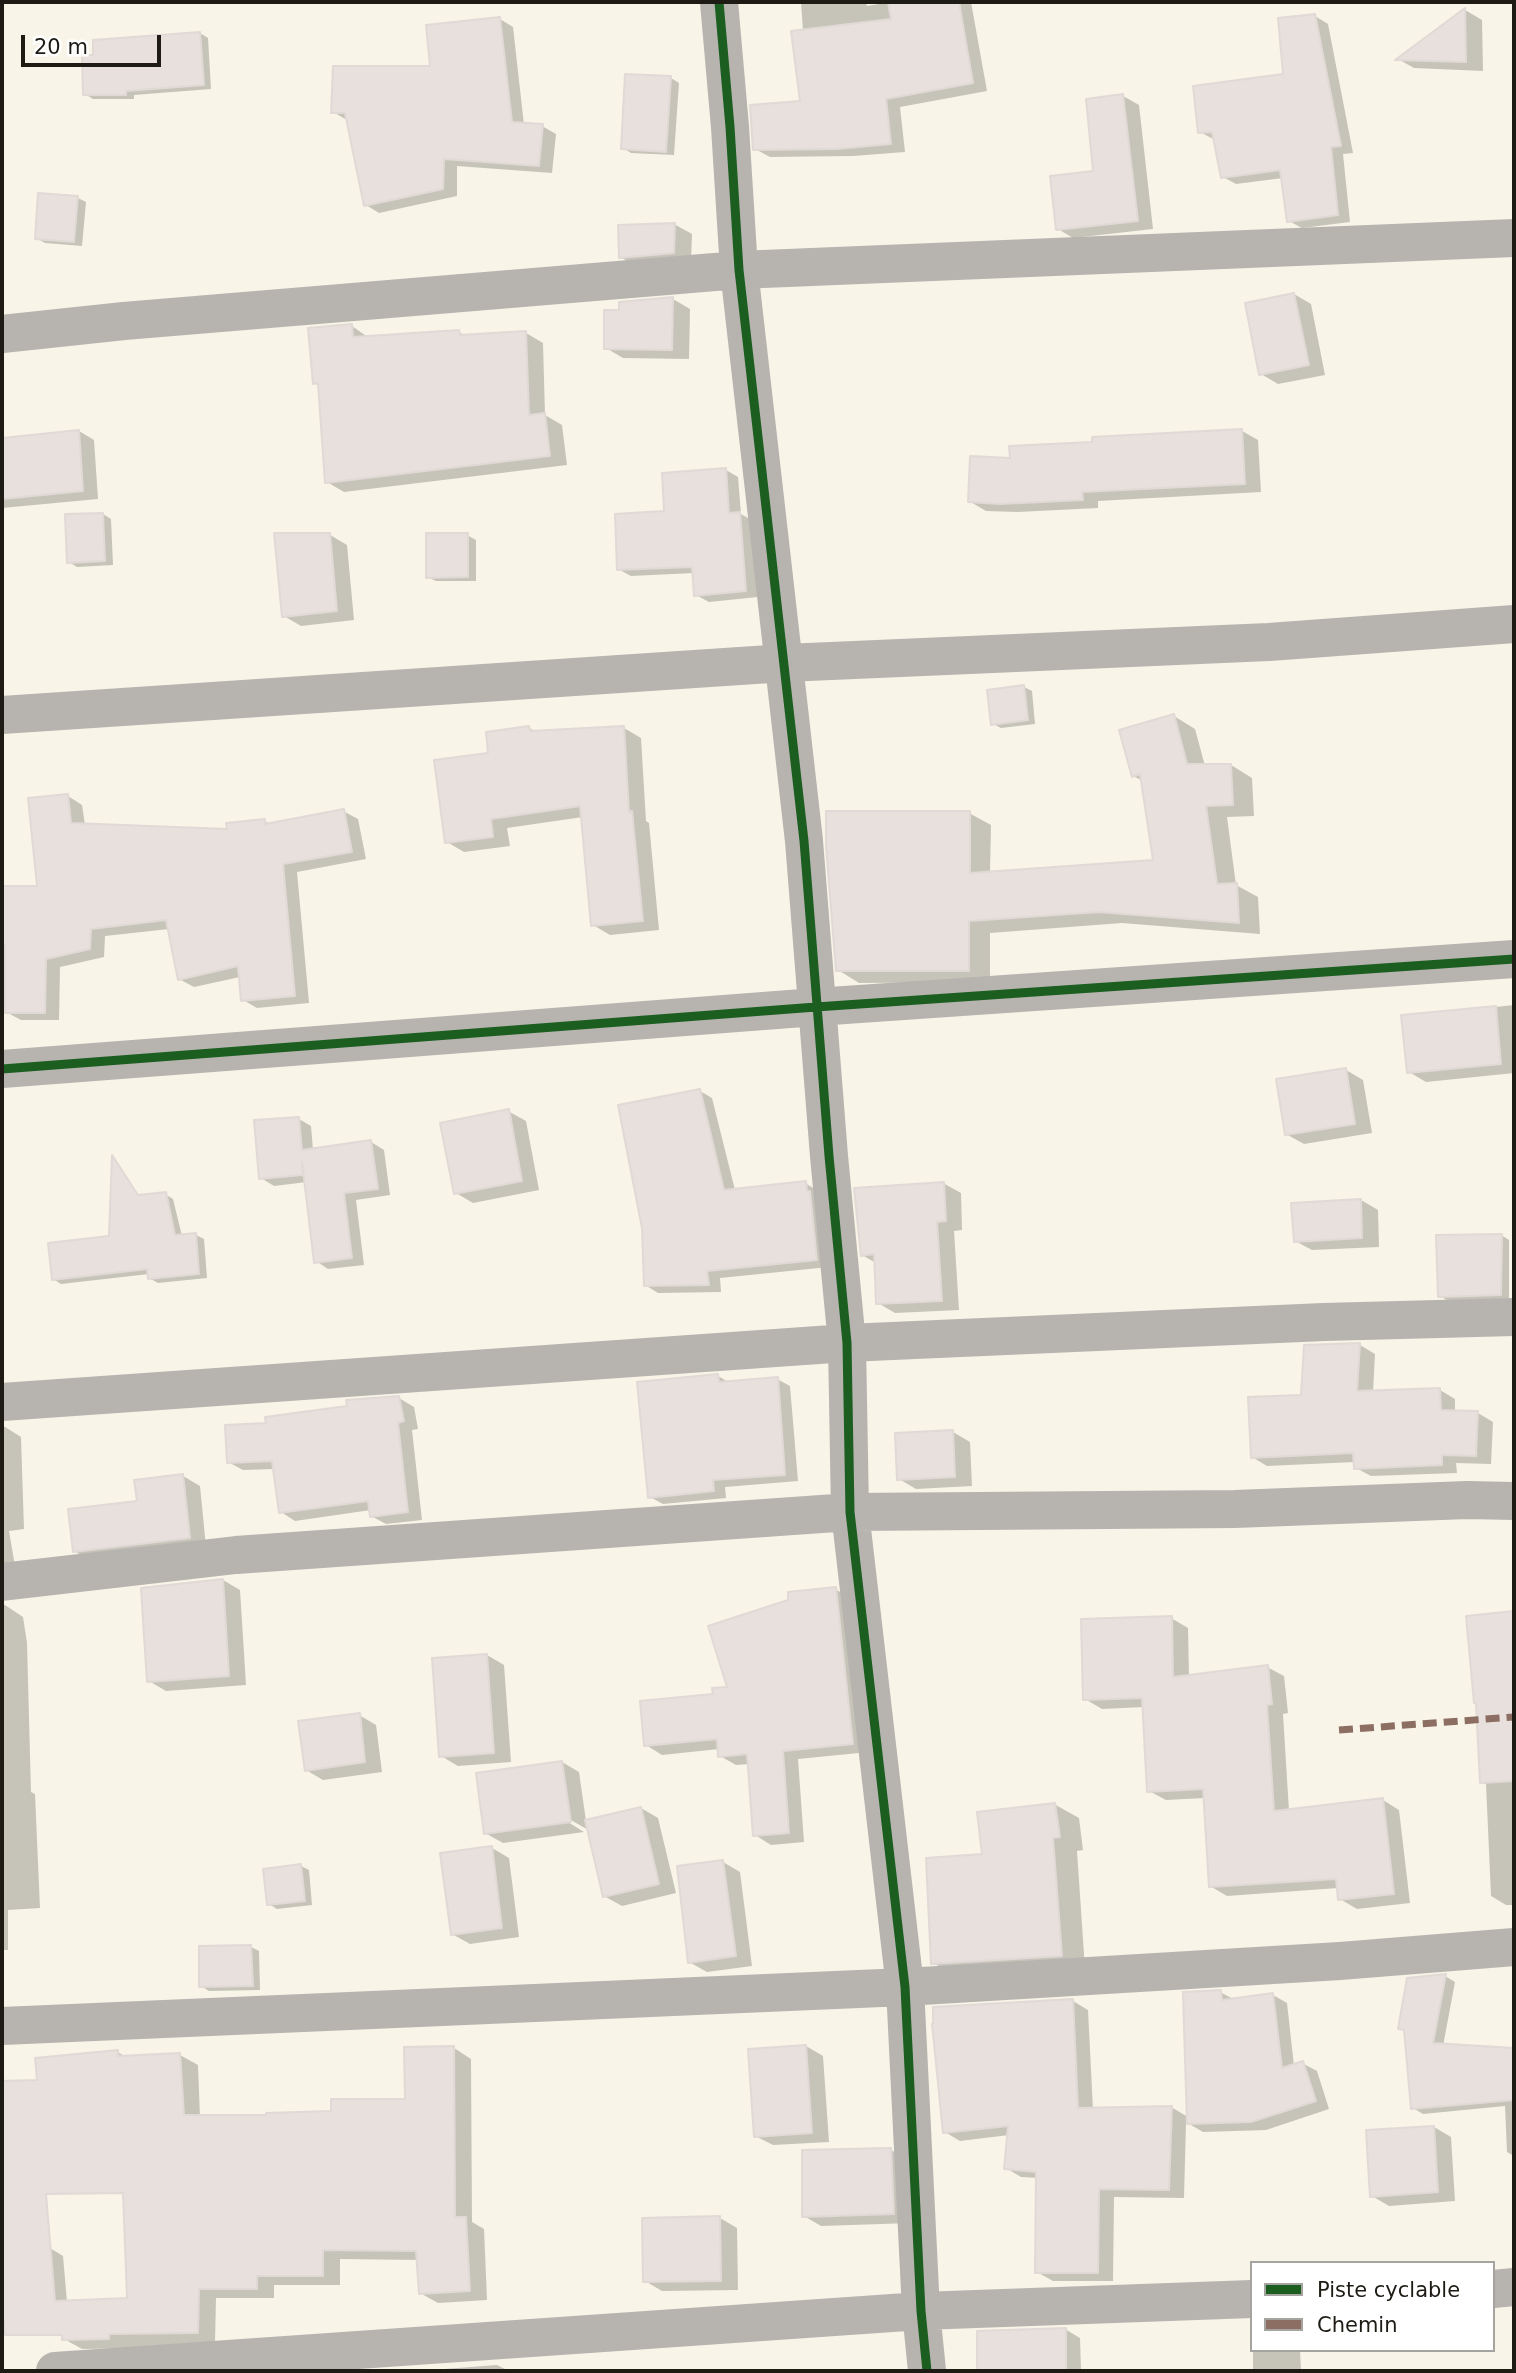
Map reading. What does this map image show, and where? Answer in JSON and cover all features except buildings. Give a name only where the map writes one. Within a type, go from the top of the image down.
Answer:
[{"type":"street","points":[[719,2],[739,270],[804,841],[816,1007],[847,1343],[850,1512],[905,1987],[921,2311],[927,2371]]},
{"type":"street","points":[[2,334],[138,320],[739,270],[1514,238]]},
{"type":"street","points":[[2,715],[785,663],[1269,642],[1514,624]]},
{"type":"street","points":[[2,1069],[816,1007],[1514,959]]},
{"type":"street","points":[[2,1402],[847,1343],[1310,1322],[1514,1317]]},
{"type":"street","points":[[2,1582],[236,1555],[850,1512],[1235,1509],[1466,1500],[1514,1501]]},
{"type":"street","points":[[2,2026],[905,1987],[1340,1961],[1514,1947]]},
{"type":"street","points":[[1495,2289],[1514,2287]]},
{"type":"street","points":[[55,2371],[921,2311],[1250,2300]]},
{"type":"marked path","points":[[1339,1730],[1514,1717]]},
{"type":"cycle path","points":[[719,2],[739,270],[804,841],[847,1343],[850,1512],[905,1987],[921,2311],[927,2371]]},
{"type":"cycle path","points":[[2,1069],[816,1007],[1514,959]]}]
